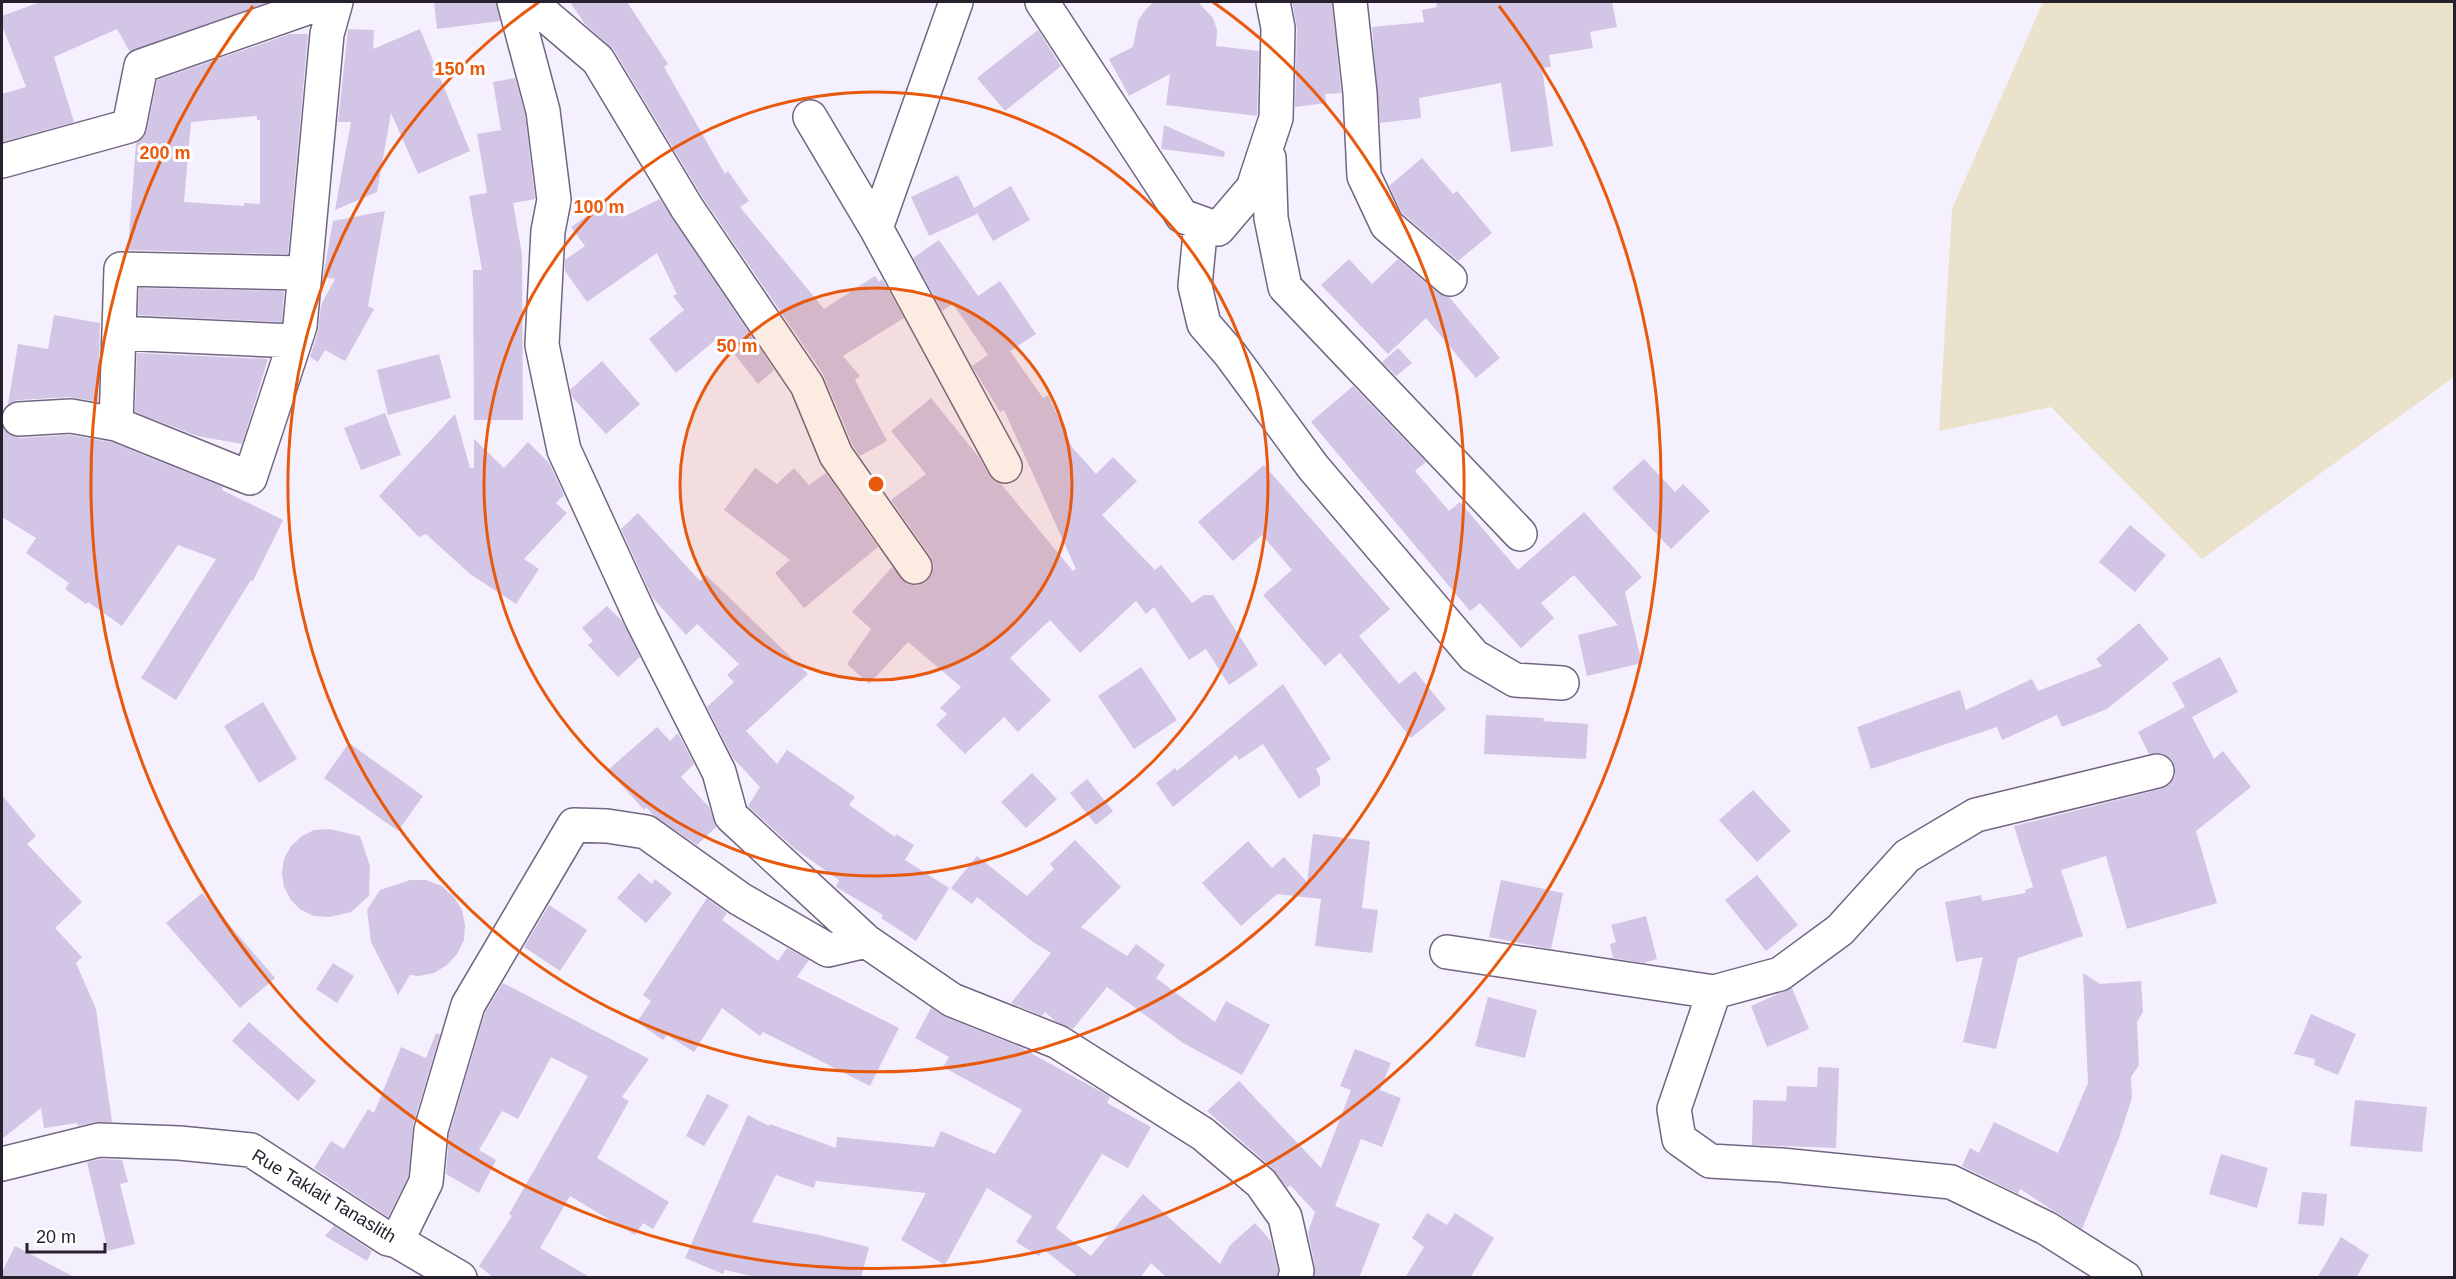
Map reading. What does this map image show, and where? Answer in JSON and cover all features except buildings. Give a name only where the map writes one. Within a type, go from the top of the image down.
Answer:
[{"type":"street","points":[[2,161],[129,126],[141,66],[324,2]]},
{"type":"street","points":[[19,419],[71,416],[116,424],[250,478],[300,326],[327,34],[336,2]]},
{"type":"street","points":[[514,2],[543,111],[554,200],[548,231],[542,345],[564,450],[642,620],[719,772],[731,816],[866,941],[952,1000],[1058,1042],[1203,1134],[1261,1183],[1285,1217],[1297,1271],[1295,1278]]},
{"type":"street","points":[[530,2],[598,60],[687,208],[807,385],[836,455],[915,567]]},
{"type":"street","points":[[876,228],[956,2]]},
{"type":"street","points":[[1042,2],[1182,216],[1218,229],[1253,188],[1276,118],[1278,28],[1274,2]]},
{"type":"street","points":[[1350,2],[1360,93],[1364,176],[1387,225],[1450,279]]},
{"type":"street","points":[[810,117],[876,228],[1005,466]]},
{"type":"street","points":[[1268,144],[1271,218],[1285,287],[1520,534]]},
{"type":"street","points":[[1201,223],[1195,286],[1204,324],[1230,354],[1313,467],[1474,656],[1515,680],[1562,683]]},
{"type":"street","points":[[116,424],[121,269],[304,273]]},
{"type":"street","points":[[119,333],[294,341]]},
{"type":"street","points":[[1447,952],[1714,992],[1780,974],[1840,930],[1908,856],[1976,815],[2157,771]]},
{"type":"street","points":[[398,1241],[426,1182],[431,1130],[468,1005],[574,825],[607,826],[645,832],[740,899],[828,950],[866,941]]},
{"type":"street","points":[[1714,992],[1674,1109],[1679,1139],[1710,1161],[1781,1165],[1951,1182],[2046,1228],[2125,1278]]},
{"type":"street","name":"Rue Taklait Tanaslith","points":[[2,1164],[99,1140],[179,1143],[251,1150],[388,1239],[398,1241],[460,1278]]},
{"type":"shaded area","points":[[2043,2],[2454,2],[2454,377],[2202,559],[2051,407],[1939,431],[1952,209]]}]
